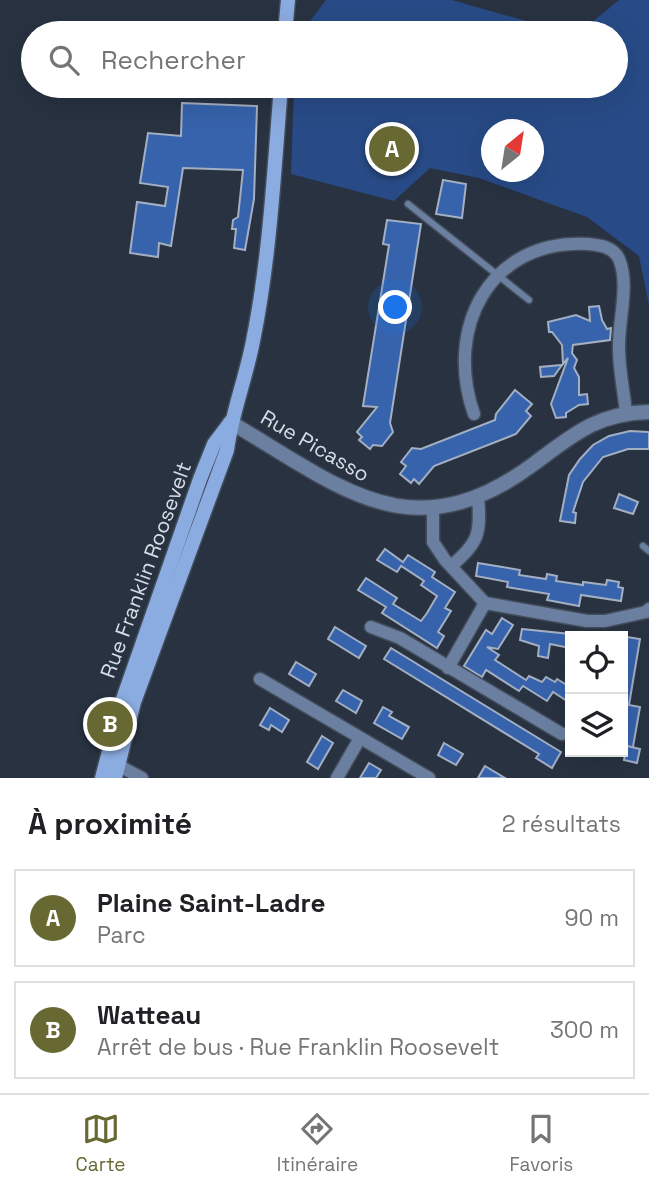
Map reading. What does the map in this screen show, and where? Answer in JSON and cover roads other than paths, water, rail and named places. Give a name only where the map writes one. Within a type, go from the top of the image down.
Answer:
[{"type":"main road","points":[[286,21],[288,0]]},
{"type":"main road","name":"Rue Franklin Roosevelt","points":[[102,778],[113,768],[123,699],[200,479],[214,444],[230,422],[253,343],[264,272],[280,98]]},
{"type":"street","points":[[474,414],[466,390],[463,364],[467,326],[484,294],[507,266],[547,247],[572,244],[601,245],[617,255],[623,289],[619,349],[626,413]]},
{"type":"street","name":"Rue Picasso","points":[[230,422],[360,498],[388,505],[433,509],[478,497],[514,478],[587,426],[626,413],[649,412]]},
{"type":"street","points":[[451,566],[469,552],[477,539],[481,522],[478,497]]},
{"type":"street","points":[[433,509],[433,542],[485,603],[587,621],[605,621],[630,613],[648,612]]},
{"type":"street","points":[[448,668],[485,603]]},
{"type":"street","points":[[371,627],[400,638],[562,734]]},
{"type":"street","points":[[260,680],[429,778]]},
{"type":"street","points":[[337,778],[360,738]]},
{"type":"street","points":[[113,768],[142,778]]},
{"type":"lane","points":[[408,204],[529,300]]},
{"type":"lane","points":[[643,546],[649,551]]},
{"type":"place","name":"Plaine Saint-Ladre","points":[[392,149]]},
{"type":"place","name":"Watteau","points":[[110,724]]}]
